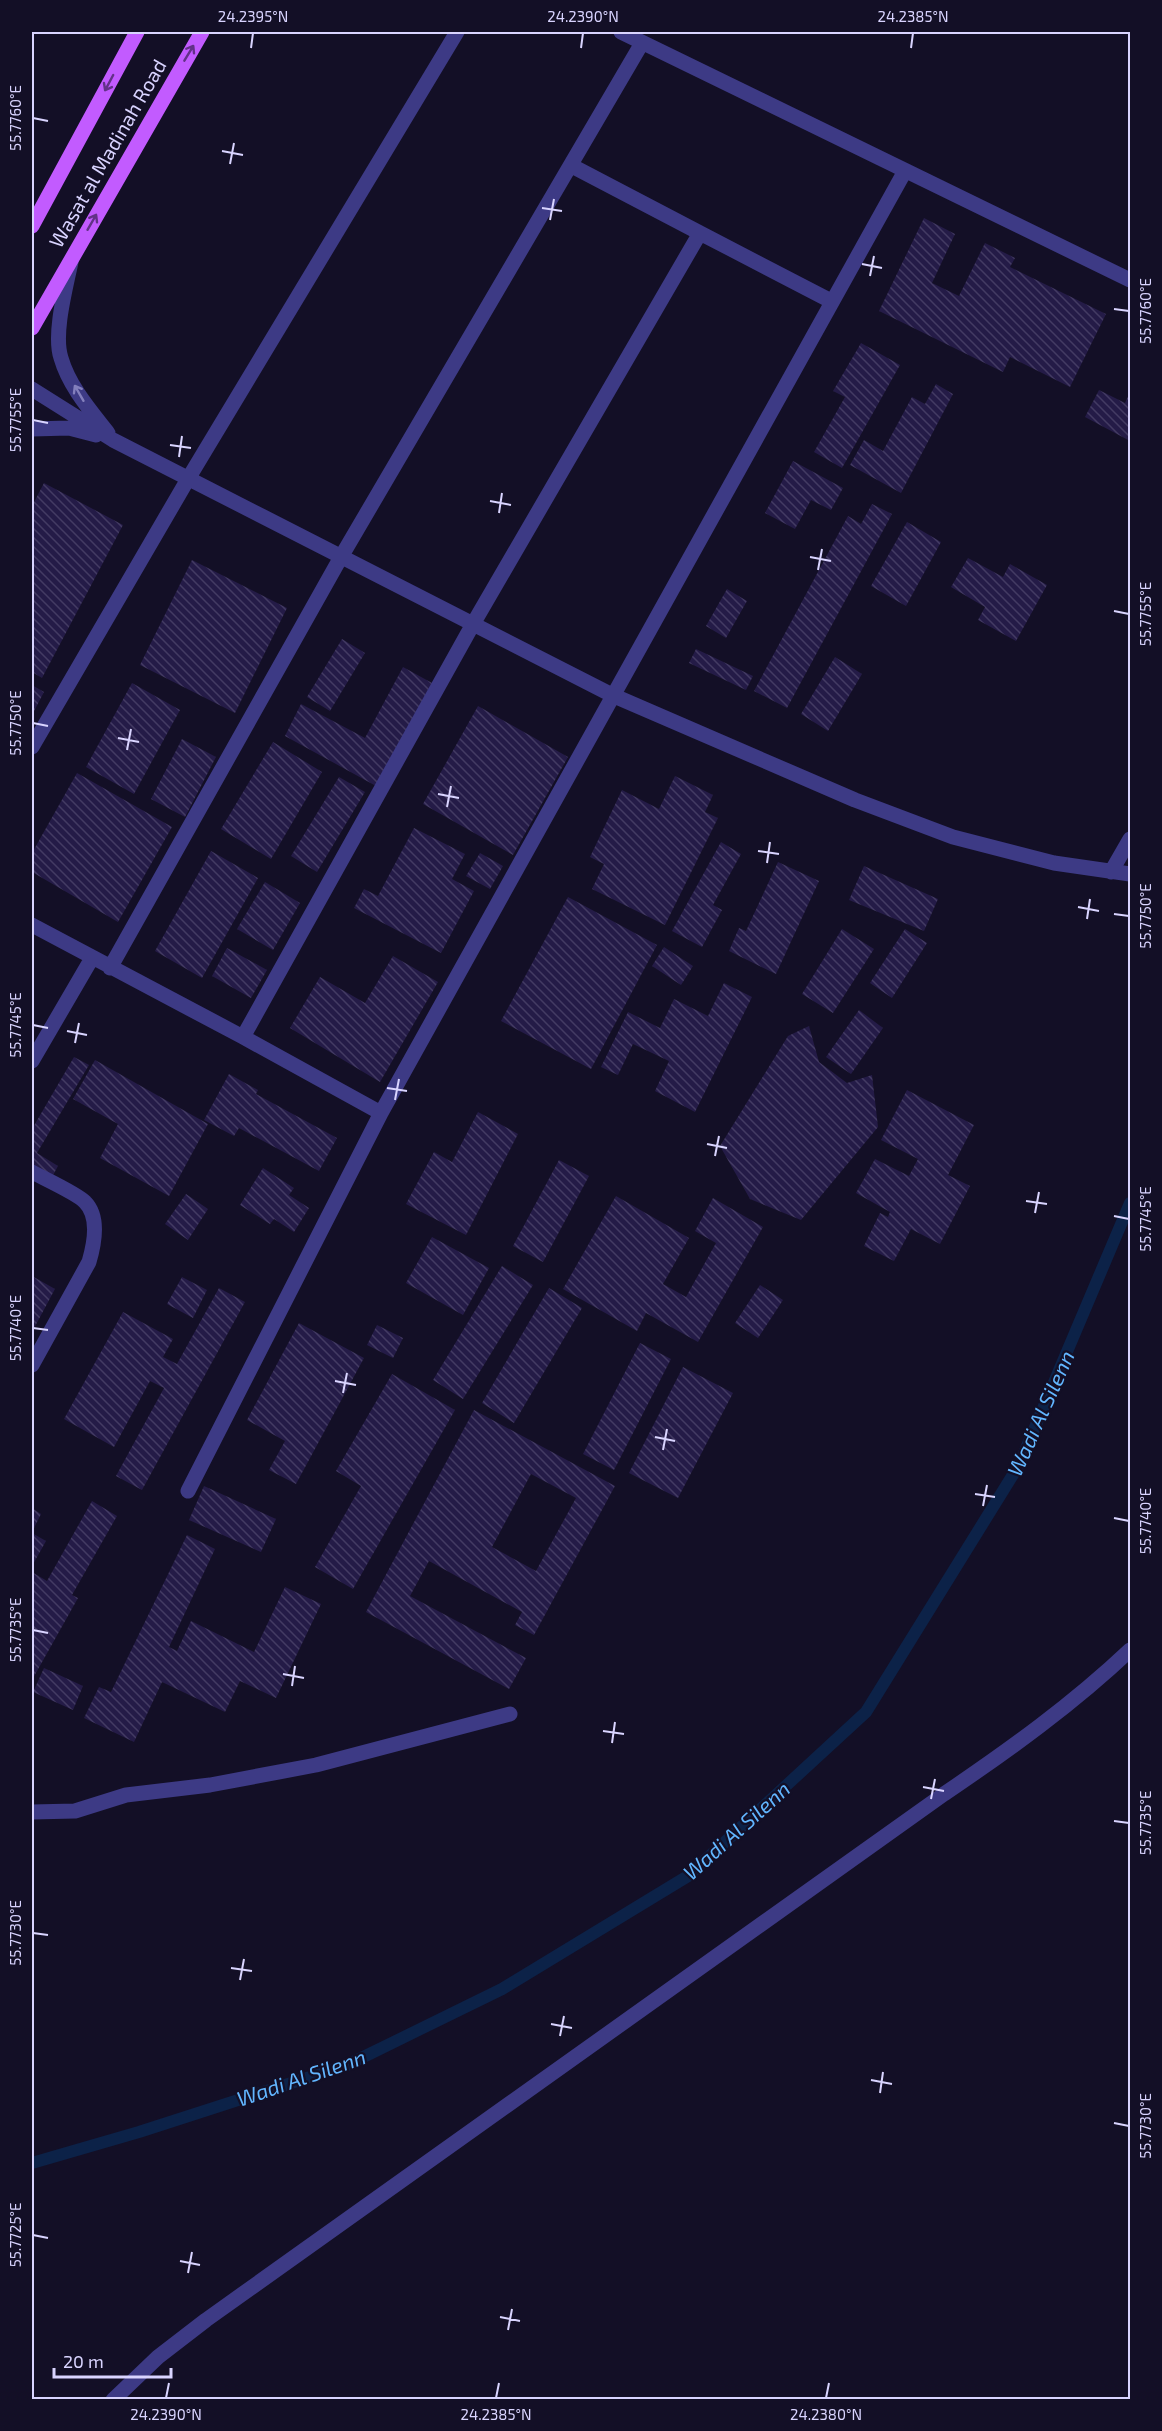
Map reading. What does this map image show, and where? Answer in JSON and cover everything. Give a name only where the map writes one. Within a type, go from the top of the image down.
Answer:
[{"type":"main road","name":"Wasat al Madinah Road","points":[[32,226],[137,32]]},
{"type":"main road","name":"Wasat al Madinah Road","points":[[32,328],[202,32]]},
{"type":"street","points":[[32,747],[188,479],[457,32]]},
{"type":"street","points":[[621,32],[1131,280]]},
{"type":"street","points":[[110,968],[341,557],[642,43]]},
{"type":"street","points":[[572,166],[831,301]]},
{"type":"street","points":[[188,1491],[381,1113],[904,171]]},
{"type":"street","points":[[243,1037],[473,624],[700,233]]},
{"type":"street","points":[[71,258],[59,325],[60,358],[80,397],[113,440]]},
{"type":"street","points":[[32,389],[113,440],[612,695],[855,800],[953,837],[1054,863],[1131,874]]},
{"type":"street","points":[[32,429],[69,428],[113,440]]},
{"type":"street","points":[[1111,872],[1131,839]]},
{"type":"street","points":[[32,925],[381,1113]]},
{"type":"street","points":[[32,1061],[92,958]]},
{"type":"street","points":[[32,1172],[86,1203],[94,1222],[94,1243],[90,1262],[32,1365]]},
{"type":"street","points":[[113,2400],[158,2357],[207,2319],[934,1801],[1003,1755],[1059,1712],[1131,1650]]},
{"type":"street","points":[[32,1812],[75,1811],[126,1796],[210,1785],[316,1765],[510,1714]]},
{"type":"building","points":[[924,218],[955,234],[932,283],[959,296],[985,243],[1015,258],[1010,267],[1106,314],[1070,387],[1010,357],[1003,372],[879,311]]},
{"type":"building","points":[[861,343],[900,365],[842,468],[814,452],[845,397],[833,391]]},
{"type":"building","points":[[936,384],[953,394],[901,493],[850,465],[864,440],[883,451],[912,397],[925,404]]},
{"type":"building","points":[[1099,390],[1125,403],[1130,392],[1130,441],[1085,417]]},
{"type":"building","points":[[793,461],[843,488],[831,510],[811,500],[795,529],[765,513]]},
{"type":"building","points":[[44,483],[123,525],[42,678],[32,672],[32,506]]},
{"type":"building","points":[[872,504],[892,514],[787,708],[754,691],[848,516],[861,524]]},
{"type":"building","points":[[907,522],[941,542],[906,606],[871,586]]},
{"type":"building","points":[[968,558],[1003,577],[1010,564],[1047,585],[1016,641],[978,620],[985,607],[951,587]]},
{"type":"building","points":[[192,560],[287,608],[235,713],[140,665]]},
{"type":"building","points":[[727,589],[747,601],[726,638],[706,626]]},
{"type":"building","points":[[342,639],[365,653],[330,711],[307,697]]},
{"type":"building","points":[[696,649],[753,676],[746,690],[689,663]]},
{"type":"building","points":[[835,657],[862,674],[828,731],[801,714]]},
{"type":"building","points":[[403,667],[432,683],[376,786],[285,736],[301,704],[365,738]]},
{"type":"building","points":[[132,683],[180,710],[134,794],[86,767]]},
{"type":"building","points":[[32,685],[44,692],[32,715]]},
{"type":"building","points":[[478,706],[568,757],[513,855],[423,804]]},
{"type":"building","points":[[182,739],[216,757],[185,817],[151,799]]},
{"type":"building","points":[[273,742],[322,772],[271,859],[221,829]]},
{"type":"building","points":[[77,773],[172,827],[118,922],[32,872],[32,853]]},
{"type":"building","points":[[675,776],[713,795],[705,812],[718,818],[665,925],[592,889],[604,864],[590,857],[622,790],[659,809]]},
{"type":"building","points":[[339,777],[365,792],[317,872],[291,856]]},
{"type":"building","points":[[414,828],[465,854],[452,879],[474,891],[441,953],[354,908],[364,889],[378,896]]},
{"type":"building","points":[[721,842],[741,854],[713,905],[722,910],[702,947],[672,931]]},
{"type":"building","points":[[211,851],[258,878],[202,978],[155,951]]},
{"type":"building","points":[[480,853],[503,866],[490,889],[466,876]]},
{"type":"building","points":[[778,862],[819,881],[776,974],[729,951],[739,928],[746,931]]},
{"type":"building","points":[[864,866],[938,899],[924,931],[849,900]]},
{"type":"building","points":[[265,882],[300,903],[273,950],[237,929]]},
{"type":"building","points":[[568,897],[657,945],[591,1069],[501,1021]]},
{"type":"building","points":[[842,929],[874,949],[833,1013],[802,994]]},
{"type":"building","points":[[905,929],[927,943],[892,998],[870,983]]},
{"type":"building","points":[[664,947],[693,966],[681,985],[652,966]]},
{"type":"building","points":[[227,948],[267,970],[251,998],[212,976]]},
{"type":"building","points":[[393,956],[438,982],[380,1082],[290,1028],[320,977],[365,1003]]},
{"type":"building","points":[[724,983],[752,997],[695,1112],[655,1091],[669,1061],[633,1044],[618,1075],[601,1067],[628,1012],[660,1028],[674,999],[708,1016]]},
{"type":"building","points":[[859,1010],[883,1028],[851,1074],[826,1057]]},
{"type":"building","points":[[809,1026],[819,1062],[847,1083],[872,1075],[878,1127],[801,1220],[750,1199],[720,1146],[788,1036]]},
{"type":"building","points":[[74,1057],[89,1065],[37,1153],[58,1166],[51,1179],[32,1167],[32,1129]]},
{"type":"building","points":[[95,1060],[208,1124],[169,1196],[100,1158],[118,1124],[73,1099]]},
{"type":"building","points":[[229,1074],[258,1090],[256,1094],[337,1138],[319,1171],[239,1128],[234,1136],[204,1120]]},
{"type":"building","points":[[907,1090],[974,1125],[948,1175],[970,1186],[940,1244],[911,1229],[894,1261],[864,1246],[880,1213],[888,1217],[890,1212],[856,1193],[875,1159],[909,1176],[918,1159],[881,1140]]},
{"type":"building","points":[[478,1112],[518,1134],[466,1235],[406,1204],[434,1152],[452,1162]]},
{"type":"building","points":[[559,1160],[589,1176],[543,1262],[513,1246]]},
{"type":"building","points":[[263,1168],[294,1188],[289,1195],[309,1208],[294,1232],[274,1219],[270,1224],[240,1205]]},
{"type":"building","points":[[186,1194],[208,1209],[188,1240],[165,1224]]},
{"type":"building","points":[[616,1196],[689,1238],[663,1284],[686,1297],[716,1243],[695,1231],[713,1198],[763,1227],[698,1342],[646,1313],[637,1331],[563,1289]]},
{"type":"building","points":[[432,1237],[489,1268],[463,1315],[406,1283]]},
{"type":"building","points":[[502,1266],[533,1285],[463,1399],[433,1380]]},
{"type":"building","points":[[32,1276],[55,1289],[32,1332]]},
{"type":"building","points":[[182,1277],[207,1290],[193,1318],[167,1304]]},
{"type":"building","points":[[760,1285],[783,1300],[758,1338],[735,1323]]},
{"type":"building","points":[[219,1288],[245,1302],[142,1490],[116,1476],[164,1388],[150,1381],[114,1447],[64,1419],[123,1312],[173,1339],[163,1357],[177,1364]]},
{"type":"building","points":[[549,1288],[582,1308],[514,1423],[482,1403]]},
{"type":"building","points":[[299,1323],[364,1358],[296,1484],[269,1470],[285,1441],[247,1420]]},
{"type":"building","points":[[377,1325],[403,1338],[393,1358],[367,1345]]},
{"type":"building","points":[[640,1343],[671,1359],[614,1470],[583,1454]]},
{"type":"building","points":[[683,1367],[733,1393],[678,1498],[629,1473]]},
{"type":"building","points":[[392,1374],[455,1410],[353,1589],[315,1567],[361,1486],[336,1471]]},
{"type":"building","points":[[474,1410],[615,1486],[534,1635],[515,1625],[522,1612],[429,1561],[410,1596],[526,1658],[509,1689],[366,1612]],"holes":[[[531,1474],[576,1498],[536,1571],[492,1547]]]},
{"type":"building","points":[[204,1486],[276,1519],[261,1552],[189,1520]]},
{"type":"building","points":[[92,1501],[117,1516],[72,1595],[78,1598],[32,1680],[32,1572],[47,1581]]},
{"type":"building","points":[[32,1508],[41,1514],[32,1532]]},
{"type":"building","points":[[32,1533],[46,1541],[32,1566]]},
{"type":"building","points":[[187,1535],[215,1549],[169,1647],[177,1651],[191,1621],[254,1652],[285,1587],[321,1604],[276,1698],[240,1681],[225,1712],[162,1682],[134,1742],[84,1718],[99,1687],[111,1692]]},
{"type":"building","points":[[44,1668],[83,1686],[73,1710],[33,1692]]},
{"type":"waterway","name":"Wadi Al Silenn","points":[[32,2163],[139,2132],[347,2065],[502,1989],[688,1876],[866,1712],[1019,1465],[1130,1203]]}]
